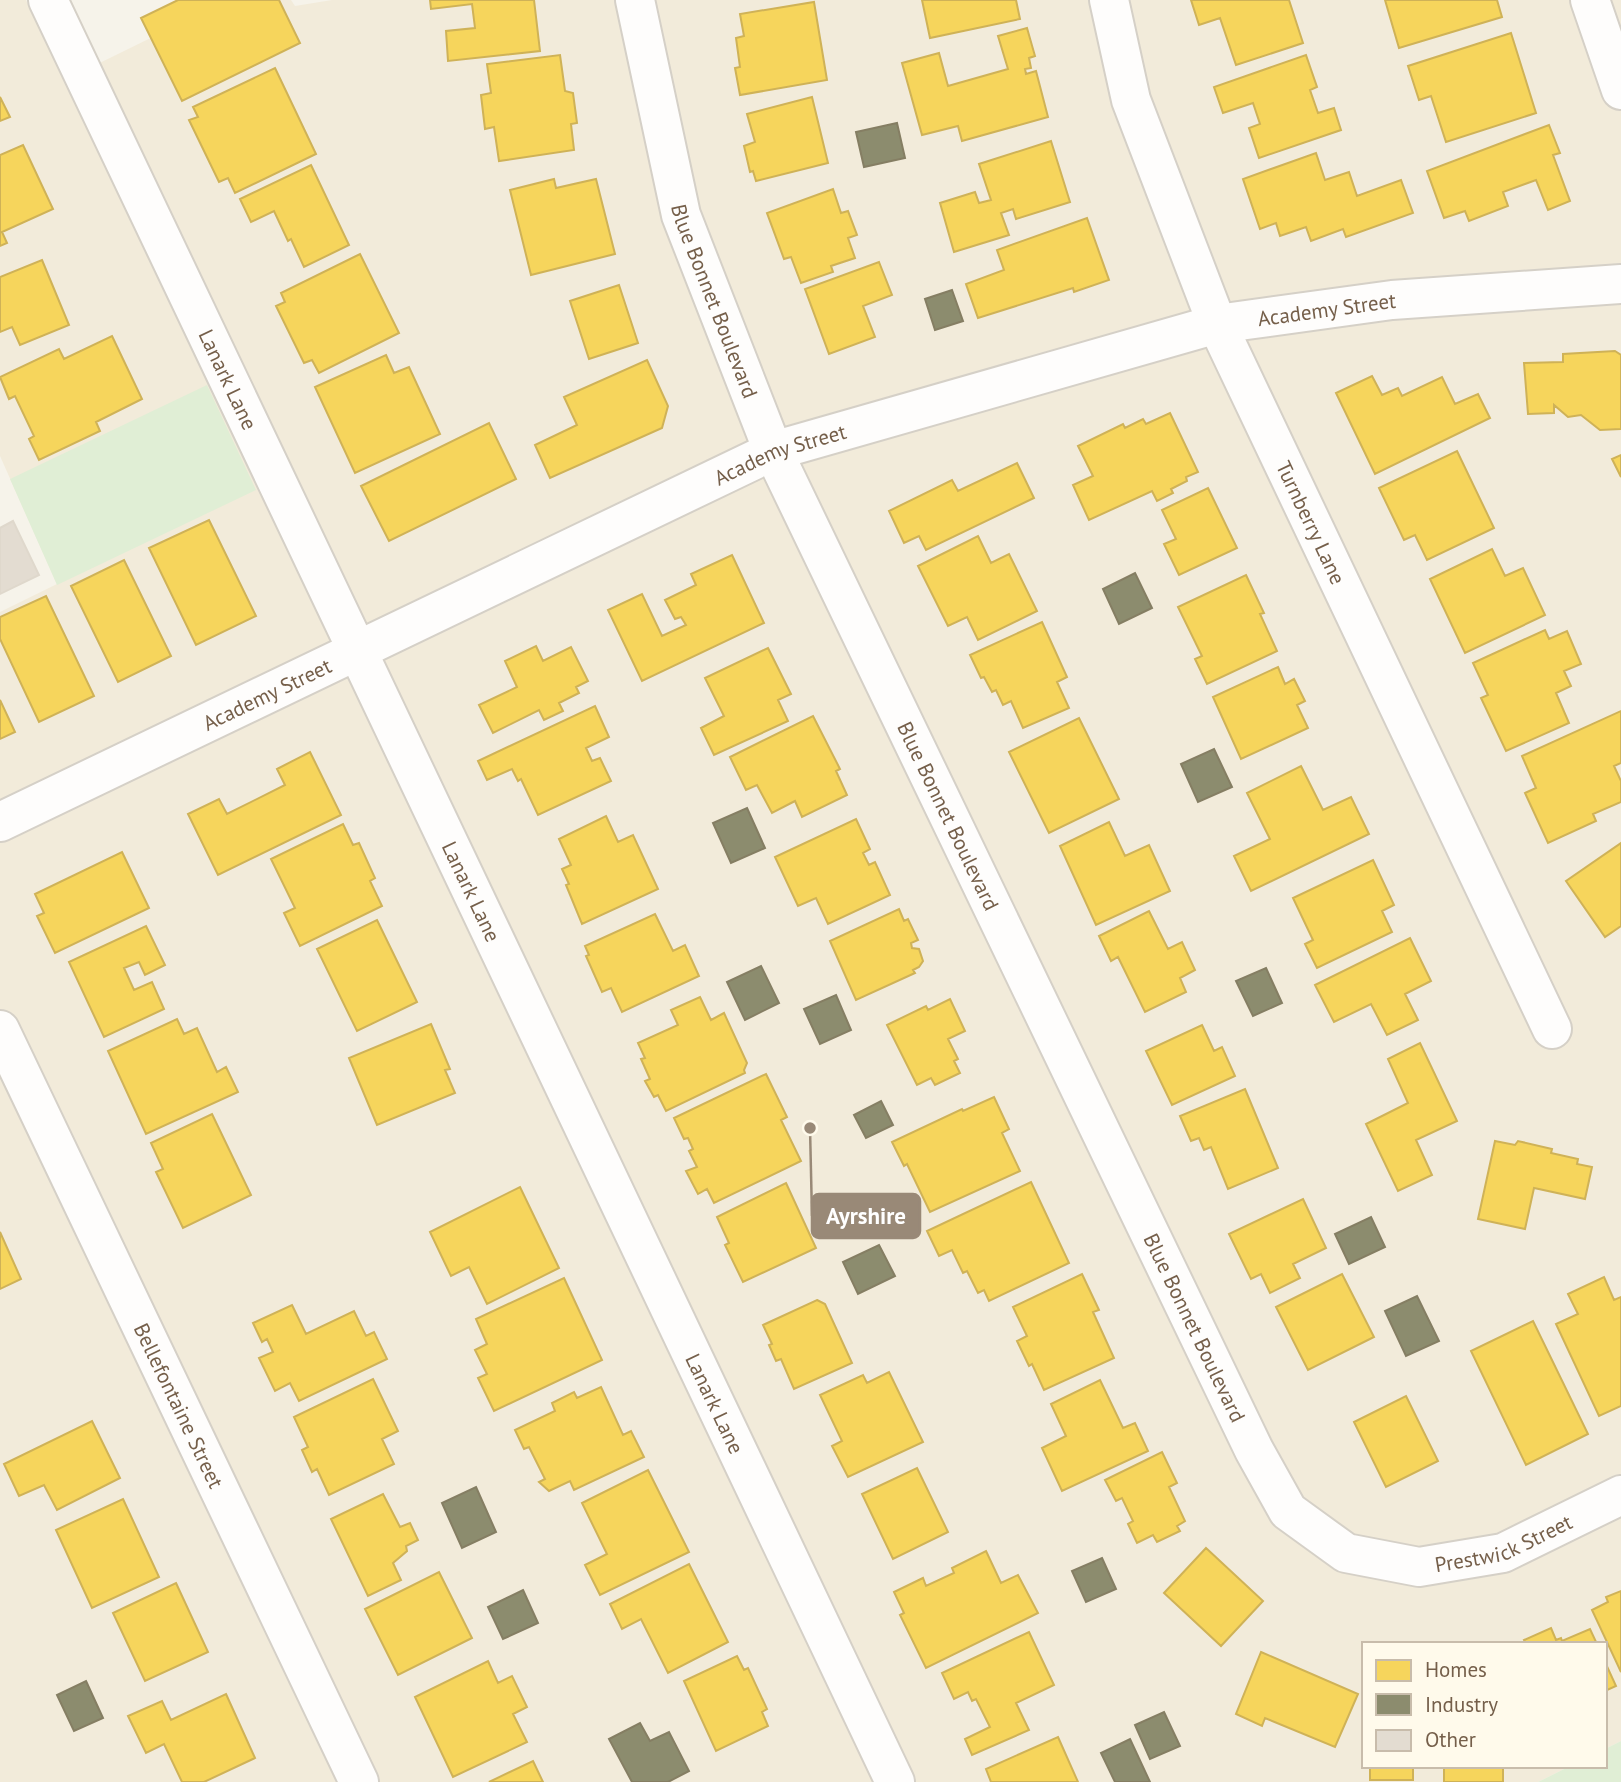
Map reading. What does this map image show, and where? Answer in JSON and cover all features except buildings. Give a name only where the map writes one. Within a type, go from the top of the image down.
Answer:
[{"type":"street","name":"Lanark Lane","points":[[48,0],[895,1782]]},
{"type":"street","name":"Blue Bonnet Boulevard","points":[[635,0],[681,215],[773,451],[1254,1450],[1288,1511],[1346,1553],[1379,1559]]},
{"type":"street","name":"Turnberry Lane","points":[[1109,0],[1131,100],[1217,324],[1552,1029]]},
{"type":"street","points":[[1590,0],[1621,90]]},
{"type":"street","name":"Academy Street","points":[[0,822],[773,451],[1217,324],[1392,299],[1621,284]]},
{"type":"street","name":"Bellefontaine Street","points":[[0,1030],[359,1782]]},
{"type":"street","name":"Prestwick Street","points":[[1379,1559],[1419,1567],[1503,1553],[1621,1495]]},
{"type":"shaded area","points":[[0,0],[26,0],[65,80],[228,0],[291,0],[295,6],[332,0],[1621,0],[1621,1741],[1607,1748],[1607,1642],[1362,1642],[1362,1768],[1566,1768],[1538,1782],[0,1782],[0,612],[57,584],[0,456]]},
{"type":"green space","points":[[207,385],[256,490],[57,585],[10,479]]},
{"type":"green space","points":[[1621,1741],[1621,1782],[1538,1782],[1566,1768],[1607,1768],[1607,1748]]},
{"type":"place","name":"Ayrshire","points":[[810,1128]]}]
